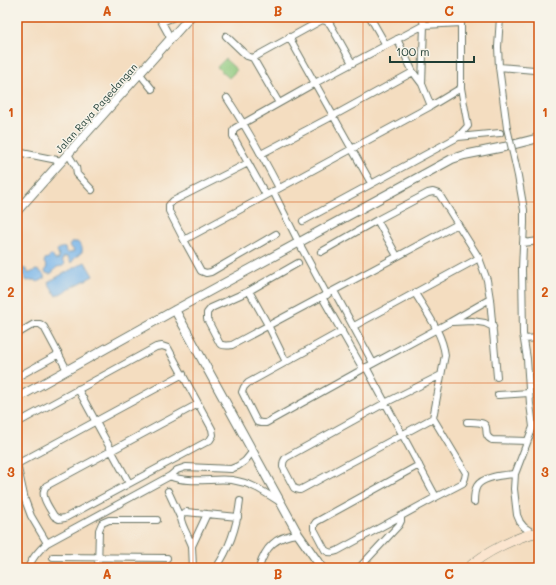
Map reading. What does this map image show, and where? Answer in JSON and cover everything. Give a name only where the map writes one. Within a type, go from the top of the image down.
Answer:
[{"type":"main road","points":[[468,568],[473,563],[506,543],[536,533]]},
{"type":"street","points":[[17,21],[19,17]]},
{"type":"street","points":[[171,39],[160,20],[174,17]]},
{"type":"street","name":"Jalan Raya Pagedangan","points":[[17,211],[190,17]]},
{"type":"street","points":[[370,17],[386,45]]},
{"type":"street","points":[[422,17],[424,25],[422,84]]},
{"type":"street","points":[[500,17],[498,47],[499,67],[507,128],[524,210],[522,269],[524,339],[533,427],[515,474],[514,490],[517,515],[520,522],[524,527],[536,533]]},
{"type":"street","points":[[252,58],[322,20],[330,24],[352,63]]},
{"type":"street","points":[[266,195],[233,136],[235,128],[315,83],[424,25],[461,20],[461,88],[468,126],[458,137],[303,221]]},
{"type":"street","points":[[226,36],[246,56],[252,58],[279,103]]},
{"type":"street","points":[[290,38],[371,183]]},
{"type":"street","points":[[397,40],[413,72],[422,84],[431,106]]},
{"type":"street","points":[[499,67],[534,70]]},
{"type":"street","points":[[261,154],[413,72]]},
{"type":"street","points":[[140,74],[152,89]]},
{"type":"street","points":[[184,240],[351,148],[431,106],[461,88]]},
{"type":"street","points":[[227,98],[244,123],[279,188]]},
{"type":"street","points":[[458,137],[500,133]]},
{"type":"street","points":[[17,398],[175,310],[452,160],[464,155],[511,146],[539,138]]},
{"type":"street","points":[[17,152],[62,161]]},
{"type":"street","points":[[68,154],[76,167],[77,174],[92,190]]},
{"type":"street","points":[[248,163],[173,201],[169,205],[169,211],[202,271],[206,273],[211,272],[276,234]]},
{"type":"street","points":[[273,191],[342,331],[385,403],[436,497]]},
{"type":"street","points":[[322,252],[428,192],[438,194],[479,258],[487,280],[497,377]]},
{"type":"street","points":[[377,220],[397,256]]},
{"type":"street","points":[[298,263],[249,291],[211,308],[207,319],[220,344],[227,346],[232,345],[458,224]]},
{"type":"street","points":[[523,243],[539,241]]},
{"type":"street","points":[[354,326],[479,258]]},
{"type":"street","points":[[249,291],[286,362]]},
{"type":"street","points":[[334,291],[373,363]]},
{"type":"street","points":[[415,292],[442,342],[445,355],[433,418],[466,473],[466,478],[463,483],[337,551],[328,552],[325,550],[314,529],[314,525],[319,520],[418,465]]},
{"type":"street","points":[[342,331],[248,383],[244,387],[242,392],[257,422],[261,424],[266,423],[490,300]]},
{"type":"street","points":[[175,310],[298,534],[322,568]]},
{"type":"street","points":[[450,322],[472,321],[485,323],[493,327]]},
{"type":"street","points":[[17,334],[34,324],[40,324],[44,327],[67,370]]},
{"type":"street","points":[[524,339],[539,338]]},
{"type":"street","points":[[17,422],[156,347],[162,346],[168,348],[212,429],[213,435],[210,440],[65,518],[59,519],[54,516],[43,496],[46,486],[198,404]]},
{"type":"street","points":[[17,377],[59,354]]},
{"type":"street","points":[[47,543],[31,516],[25,500],[17,464],[182,374]]},
{"type":"street","points":[[433,418],[300,490],[294,488],[283,467],[283,461],[287,457],[385,403],[441,375]]},
{"type":"street","points":[[78,389],[129,483]]},
{"type":"street","points":[[498,395],[529,393]]},
{"type":"street","points":[[468,422],[478,422],[485,425],[487,428],[486,435],[492,440],[527,441]]},
{"type":"street","points":[[28,568],[34,557],[47,543],[170,476],[177,470],[186,467],[230,469],[245,461],[253,451]]},
{"type":"street","points":[[230,469],[231,480]]},
{"type":"street","points":[[474,502],[474,491],[477,485],[481,482],[498,475],[515,474]]},
{"type":"street","points":[[170,476],[178,479],[231,480],[248,484],[282,503]]},
{"type":"street","points":[[168,491],[192,546],[193,568]]},
{"type":"street","points":[[216,568],[224,557],[233,535],[240,502]]},
{"type":"street","points":[[181,521],[182,514],[186,512],[238,517]]},
{"type":"street","points":[[192,546],[207,514]]},
{"type":"street","points":[[358,568],[399,525],[401,516]]},
{"type":"street","points":[[98,568],[100,526],[109,520],[157,520]]},
{"type":"street","points":[[259,568],[265,551],[272,544],[289,534],[298,534]]},
{"type":"street","points":[[53,557],[167,558]]},
{"type":"green space","points":[[225,59],[237,70],[229,78],[217,67]]},
{"type":"water","points":[[72,242],[77,242],[80,244],[82,247],[82,252],[71,263],[68,257],[63,258],[62,261],[65,264],[63,266],[57,267],[50,274],[46,273],[45,271],[47,266],[44,263],[45,259],[52,255],[55,260],[59,259],[57,251],[59,248],[65,248],[66,252],[68,253],[73,252],[74,250],[69,246]]},
{"type":"water","points":[[85,262],[93,276],[56,296],[48,282]]},
{"type":"water","points":[[23,268],[27,270],[28,273],[36,270],[42,273],[44,275],[43,280],[38,282],[35,280],[27,281],[21,273]]}]
